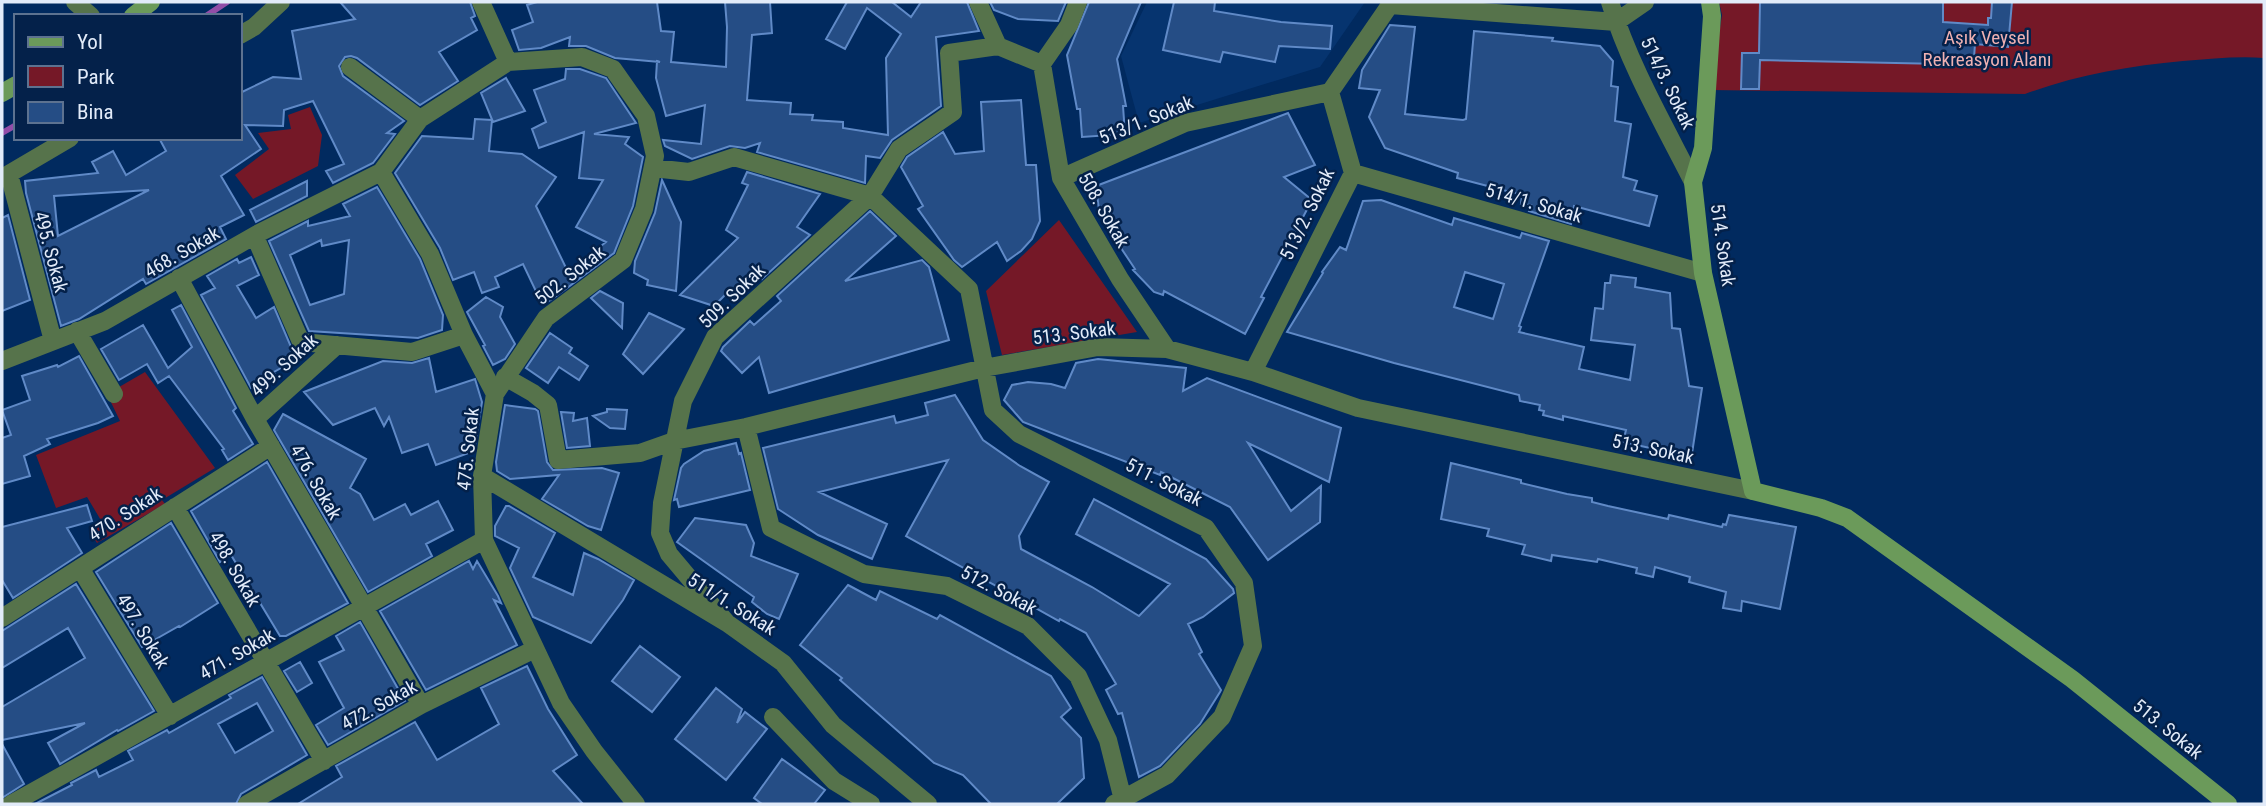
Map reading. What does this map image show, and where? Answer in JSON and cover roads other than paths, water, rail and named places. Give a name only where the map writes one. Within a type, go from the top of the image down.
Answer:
[{"type":"street","points":[[75,2],[89,14]]},
{"type":"street","points":[[136,14],[151,2]]},
{"type":"street","points":[[242,35],[281,2]]},
{"type":"street","points":[[381,172],[419,120],[508,62],[481,2]]},
{"type":"street","points":[[978,2],[998,46],[1042,64],[1069,25],[1078,2]]},
{"type":"street","name":"514/3. Sokak","points":[[1610,2],[1616,22],[1646,89],[1693,182]]},
{"type":"street","points":[[1330,92],[1391,4],[1616,22],[1645,2]]},
{"type":"street","name":"514. Sokak","points":[[1710,2],[1712,16],[1703,148],[1693,182],[1703,273],[1753,491]]},
{"type":"street","name":"509. Sokak","points":[[727,623],[670,554],[660,533],[662,503],[683,401],[715,337],[870,195],[900,149],[953,112],[950,53],[998,46]]},
{"type":"street","name":"502. Sokak","points":[[495,394],[547,318],[623,260],[644,209],[655,156],[646,116],[613,69],[582,57],[508,62]]},
{"type":"street","name":"508. Sokak","points":[[1042,64],[1061,178],[1120,279],[1167,349]]},
{"type":"street","points":[[350,67],[419,120]]},
{"type":"street","name":"513/2. Sokak","points":[[1254,372],[1353,173],[1330,92]]},
{"type":"street","name":"513/1. Sokak","points":[[1061,178],[1185,123],[1330,92]]},
{"type":"street","points":[[5,176],[67,140]]},
{"type":"street","points":[[653,168],[689,172],[734,157],[870,195]]},
{"type":"street","name":"468. Sokak","points":[[2,361],[105,321],[259,233],[381,172]]},
{"type":"street","name":"475. Sokak","points":[[381,172],[430,254],[464,335],[495,394],[482,476],[484,540],[561,703],[594,751],[636,804]]},
{"type":"street","name":"514/1. Sokak","points":[[1353,173],[1703,273]]},
{"type":"street","name":"495. Sokak","points":[[5,176],[53,341]]},
{"type":"street","name":"511. Sokak","points":[[870,195],[969,289],[993,410],[1019,434],[1206,528],[1244,583],[1253,646],[1222,717],[1167,775],[1118,802]]},
{"type":"street","points":[[259,233],[257,241],[301,342],[337,345]]},
{"type":"street","name":"476. Sokak","points":[[179,278],[255,419],[421,705]]},
{"type":"street","points":[[77,331],[114,394]]},
{"type":"street","name":"499. Sokak","points":[[255,419],[337,345],[412,352],[464,335]]},
{"type":"street","name":"513. Sokak","points":[[984,368],[1098,347],[1167,349],[1254,372],[1358,408],[1753,491],[1847,517],[2072,679],[2228,804]]},
{"type":"street","points":[[505,377],[548,405],[558,460],[640,453],[674,441],[746,427],[984,368]]},
{"type":"street","name":"512. Sokak","points":[[746,427],[771,528],[864,573],[947,586],[1028,626],[1078,676],[1108,740],[1118,802]]},
{"type":"street","name":"470. Sokak","points":[[2,618],[271,446]]},
{"type":"street","name":"511/1. Sokak","points":[[482,476],[727,623],[783,663],[833,725],[921,802]]},
{"type":"street","name":"498. Sokak","points":[[175,507],[264,663],[324,761]]},
{"type":"street","name":"471. Sokak","points":[[11,804],[484,540]]},
{"type":"street","name":"497. Sokak","points":[[80,568],[170,716]]},
{"type":"street","name":"472. Sokak","points":[[247,804],[421,705],[535,649]]},
{"type":"street","points":[[773,717],[834,781],[872,804]]},
{"type":"waterway","points":[[209,14],[227,2]]},
{"type":"waterway","points":[[2,133],[14,126]]},
{"type":"park label","name":"Aşık Veysel Rekreasyon Alanı","points":[[1987,48]]}]
